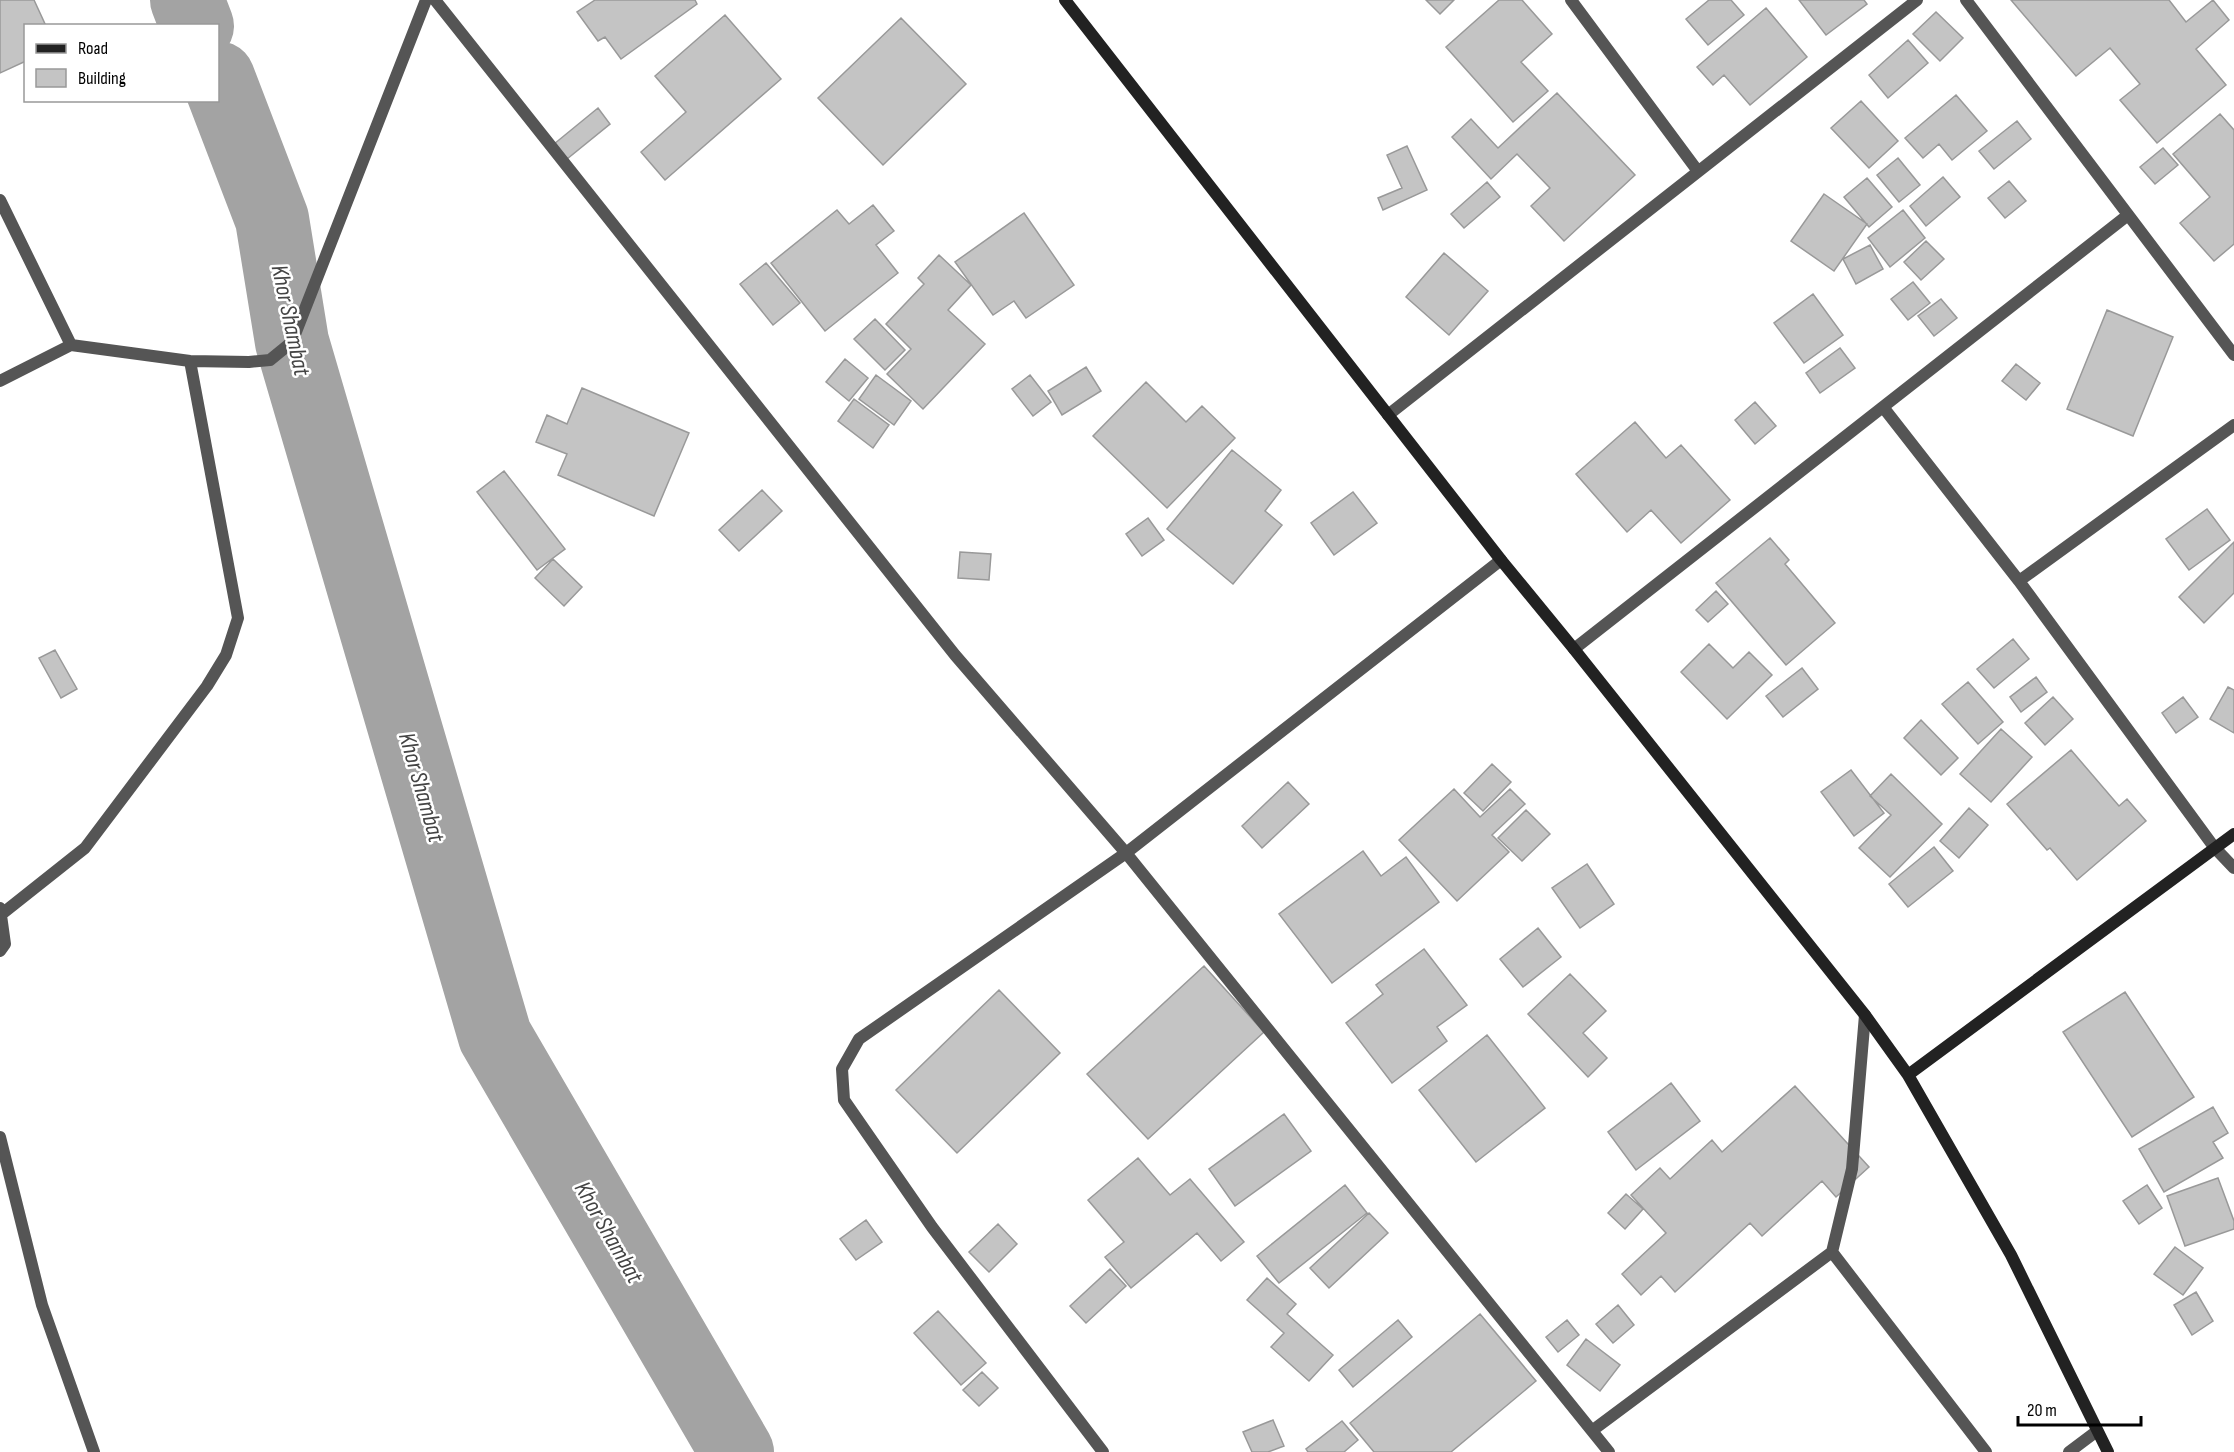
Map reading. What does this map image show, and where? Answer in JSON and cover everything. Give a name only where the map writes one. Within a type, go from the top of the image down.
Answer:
[{"type":"street","points":[[0,381],[71,345],[190,361],[249,362],[270,360],[292,342],[426,0]]},
{"type":"street","points":[[435,0],[955,655],[1126,853],[1609,1452]]},
{"type":"street","points":[[1065,0],[1501,560],[1865,1015],[1908,1075],[2011,1255],[2108,1452]]},
{"type":"street","points":[[1571,0],[1697,170]]},
{"type":"street","points":[[1388,415],[1697,170],[1917,0]]},
{"type":"street","points":[[1966,0],[2234,355]]},
{"type":"street","points":[[0,200],[71,345]]},
{"type":"street","points":[[1574,649],[2128,214]]},
{"type":"street","points":[[0,951],[4,944],[1,910],[85,848],[207,686],[229,646],[238,618],[190,361]]},
{"type":"street","points":[[1883,407],[2019,581],[2214,847],[2234,868]]},
{"type":"street","points":[[2019,581],[2234,425]]},
{"type":"street","points":[[1103,1452],[932,1227],[844,1100],[842,1069],[859,1039],[1126,853],[1501,560]]},
{"type":"street","points":[[1908,1075],[2234,834]]},
{"type":"street","points":[[1593,1430],[1832,1252],[1852,1169],[1865,1015]]},
{"type":"street","points":[[0,1137],[42,1305],[94,1452]]},
{"type":"street","points":[[1832,1252],[1986,1452]]},
{"type":"street","points":[[2069,1452],[2097,1431]]},
{"type":"building","points":[[0,0],[34,0],[45,24],[24,24],[24,62],[0,73]]},
{"type":"building","points":[[595,0],[695,0],[697,4],[621,59],[605,37],[598,41],[577,12]]},
{"type":"building","points":[[1426,0],[1454,0],[1440,14]]},
{"type":"building","points":[[1499,0],[1522,0],[1552,34],[1521,62],[1548,91],[1513,122],[1446,47]]},
{"type":"building","points":[[1709,0],[1731,0],[1744,15],[1708,45],[1686,19]]},
{"type":"building","points":[[1799,0],[1864,0],[1867,4],[1826,35]]},
{"type":"building","points":[[2011,0],[2169,0],[2186,22],[2213,0],[2229,20],[2196,49],[2226,85],[2157,143],[2120,100],[2140,84],[2110,48],[2076,76]]},
{"type":"building","points":[[1766,8],[1807,57],[1750,105],[1724,75],[1713,85],[1697,67]]},
{"type":"building","points":[[1936,12],[1963,38],[1940,61],[1913,34]]},
{"type":"building","points":[[725,15],[781,79],[665,180],[641,152],[686,112],[655,76]]},
{"type":"building","points":[[901,18],[966,84],[883,165],[818,98]]},
{"type":"building","points":[[1908,40],[1928,63],[1888,98],[1869,75]]},
{"type":"building","points":[[1557,93],[1635,175],[1564,241],[1531,206],[1550,188],[1517,154],[1491,179],[1452,137],[1471,119],[1498,148]]},
{"type":"building","points":[[1956,95],[1987,131],[1952,160],[1939,144],[1923,158],[1905,138]]},
{"type":"building","points":[[1861,101],[1898,141],[1869,168],[1831,128]]},
{"type":"building","points":[[598,108],[610,124],[567,159],[554,144]]},
{"type":"building","points":[[2220,114],[2234,130],[2234,244],[2214,261],[2180,223],[2210,197],[2173,154]]},
{"type":"building","points":[[2017,121],[2031,139],[1994,169],[1979,151]]},
{"type":"building","points":[[1407,146],[1427,190],[1383,210],[1378,198],[1402,188],[1387,155]]},
{"type":"building","points":[[2163,148],[2178,165],[2155,184],[2140,167]]},
{"type":"building","points":[[1898,158],[1920,185],[1899,202],[1877,175]]},
{"type":"building","points":[[1943,177],[1960,197],[1926,226],[1910,206]]},
{"type":"building","points":[[1867,178],[1892,207],[1869,227],[1844,197]]},
{"type":"building","points":[[2009,181],[2026,201],[2005,218],[1988,198]]},
{"type":"building","points":[[1487,182],[1500,197],[1464,228],[1451,214]]},
{"type":"building","points":[[1824,194],[1867,224],[1834,271],[1791,241]]},
{"type":"building","points":[[873,205],[894,231],[876,245],[898,273],[825,331],[771,263],[837,210],[849,224]]},
{"type":"building","points":[[1903,210],[1925,238],[1890,267],[1868,238]]},
{"type":"building","points":[[1024,213],[1074,285],[1026,318],[1014,301],[993,315],[955,262]]},
{"type":"building","points":[[1926,241],[1944,259],[1921,280],[1904,262]]},
{"type":"building","points":[[1870,245],[1883,269],[1856,284],[1843,259]]},
{"type":"building","points":[[1444,253],[1488,291],[1449,335],[1406,297]]},
{"type":"building","points":[[939,255],[971,285],[948,310],[985,344],[923,409],[887,374],[911,349],[886,324],[924,284],[918,278]]},
{"type":"building","points":[[766,263],[800,303],[773,325],[740,284]]},
{"type":"building","points":[[1913,282],[1930,303],[1908,320],[1891,299]]},
{"type":"building","points":[[1813,294],[1843,335],[1804,363],[1774,323]]},
{"type":"building","points":[[1941,299],[1957,318],[1934,336],[1918,316]]},
{"type":"building","points":[[2107,310],[2173,337],[2133,436],[2067,409]]},
{"type":"building","points":[[875,319],[905,350],[885,370],[854,339]]},
{"type":"building","points":[[1840,348],[1855,368],[1820,393],[1806,373]]},
{"type":"building","points":[[845,359],[868,378],[849,401],[826,382]]},
{"type":"building","points":[[2016,364],[2040,383],[2026,400],[2002,381]]},
{"type":"building","points":[[1086,367],[1101,391],[1062,415],[1048,391]]},
{"type":"building","points":[[876,375],[911,401],[894,425],[859,399]]},
{"type":"building","points":[[1030,375],[1051,402],[1033,416],[1012,389]]},
{"type":"building","points":[[1146,382],[1186,422],[1202,406],[1235,438],[1167,508],[1093,436]]},
{"type":"building","points":[[582,388],[689,433],[654,516],[558,475],[567,454],[536,442],[547,415],[567,424]]},
{"type":"building","points":[[854,399],[889,425],[873,448],[838,421]]},
{"type":"building","points":[[1755,402],[1776,426],[1755,444],[1735,420]]},
{"type":"building","points":[[1635,422],[1666,458],[1681,445],[1730,500],[1681,543],[1651,510],[1627,532],[1576,474]]},
{"type":"building","points":[[1232,450],[1281,490],[1265,511],[1282,525],[1233,584],[1167,529]]},
{"type":"building","points":[[504,471],[565,549],[537,570],[477,492]]},
{"type":"building","points":[[762,490],[782,511],[739,551],[719,530]]},
{"type":"building","points":[[1353,492],[1377,523],[1334,555],[1311,523]]},
{"type":"building","points":[[2207,509],[2230,540],[2189,570],[2166,539]]},
{"type":"building","points":[[1148,518],[1164,540],[1142,556],[1126,534]]},
{"type":"building","points":[[1770,538],[1789,560],[1785,564],[1835,623],[1786,665],[1716,583]]},
{"type":"building","points":[[2234,542],[2234,593],[2204,623],[2179,597]]},
{"type":"building","points":[[960,552],[991,554],[989,580],[958,578]]},
{"type":"building","points":[[553,559],[582,587],[564,606],[535,578]]},
{"type":"building","points":[[1716,591],[1728,604],[1708,622],[1696,610]]},
{"type":"building","points":[[2013,639],[2029,659],[1994,688],[1977,669]]},
{"type":"building","points":[[1709,644],[1733,668],[1749,652],[1772,675],[1727,719],[1681,672]]},
{"type":"building","points":[[55,650],[77,689],[61,698],[39,658]]},
{"type":"building","points":[[1802,668],[1818,689],[1783,717],[1766,696]]},
{"type":"building","points":[[2036,677],[2047,692],[2021,712],[2010,697]]},
{"type":"building","points":[[1968,682],[2003,722],[1978,744],[1942,704]]},
{"type":"building","points":[[2228,687],[2234,690],[2234,733],[2210,719]]},
{"type":"building","points":[[2053,697],[2073,719],[2045,745],[2025,723]]},
{"type":"building","points":[[2183,697],[2198,717],[2176,733],[2162,713]]},
{"type":"building","points":[[1921,720],[1958,758],[1941,775],[1904,738]]},
{"type":"building","points":[[2001,729],[2032,757],[1991,802],[1960,774]]},
{"type":"building","points":[[2071,750],[2119,806],[2127,799],[2146,821],[2077,880],[2050,848],[2047,850],[2007,804]]},
{"type":"building","points":[[1492,764],[1511,782],[1483,811],[1464,793]]},
{"type":"building","points":[[1851,770],[1884,813],[1854,836],[1821,792]]},
{"type":"building","points":[[1891,774],[1942,824],[1890,877],[1859,848],[1891,815],[1870,796]]},
{"type":"building","points":[[1288,782],[1309,804],[1262,848],[1242,826]]},
{"type":"building","points":[[1454,789],[1480,817],[1510,789],[1525,804],[1492,835],[1509,852],[1457,901],[1399,840]]},
{"type":"building","points":[[1969,808],[1988,825],[1959,858],[1940,841]]},
{"type":"building","points":[[1526,810],[1550,834],[1522,861],[1498,838]]},
{"type":"building","points":[[1934,847],[1953,871],[1908,907],[1889,884]]},
{"type":"building","points":[[1363,851],[1381,876],[1406,857],[1439,902],[1332,983],[1279,914]]},
{"type":"building","points":[[1587,864],[1614,904],[1580,928],[1552,888]]},
{"type":"building","points":[[1538,928],[1561,957],[1523,987],[1500,959]]},
{"type":"building","points":[[1424,949],[1467,1005],[1437,1027],[1447,1041],[1392,1083],[1346,1023],[1383,994],[1376,985]]},
{"type":"building","points":[[1204,966],[1264,1032],[1148,1139],[1087,1074]]},
{"type":"building","points":[[1570,974],[1606,1011],[1583,1033],[1607,1058],[1588,1077],[1528,1014]]},
{"type":"building","points":[[999,990],[1060,1053],[957,1153],[896,1090]]},
{"type":"building","points":[[2125,992],[2194,1097],[2132,1137],[2063,1032]]},
{"type":"building","points":[[1487,1035],[1545,1108],[1476,1162],[1419,1090]]},
{"type":"building","points":[[1671,1083],[1700,1121],[1636,1170],[1608,1132]]},
{"type":"building","points":[[1795,1086],[1869,1167],[1836,1197],[1822,1181],[1762,1236],[1750,1223],[1675,1292],[1661,1276],[1641,1295],[1622,1274],[1666,1233],[1631,1195],[1660,1168],[1670,1179],[1712,1140],[1722,1152]]},
{"type":"building","points":[[2213,1107],[2228,1133],[2213,1142],[2223,1158],[2164,1192],[2139,1149]]},
{"type":"building","points":[[1284,1114],[1311,1151],[1235,1206],[1209,1169]]},
{"type":"building","points":[[1138,1158],[1170,1195],[1190,1179],[1244,1242],[1221,1261],[1197,1233],[1131,1288],[1105,1257],[1124,1242],[1088,1200]]},
{"type":"building","points":[[2218,1178],[2234,1221],[2234,1229],[2185,1246],[2167,1196]]},
{"type":"building","points":[[1345,1185],[1367,1213],[1279,1283],[1257,1256]]},
{"type":"building","points":[[2147,1185],[2162,1208],[2139,1224],[2123,1201]]},
{"type":"building","points":[[1626,1194],[1643,1209],[1625,1229],[1608,1213]]},
{"type":"building","points":[[1369,1213],[1388,1233],[1329,1288],[1310,1268]]},
{"type":"building","points":[[866,1220],[882,1242],[856,1260],[840,1239]]},
{"type":"building","points":[[998,1224],[1017,1244],[989,1272],[969,1252]]},
{"type":"building","points":[[2175,1247],[2203,1268],[2183,1295],[2154,1274]]},
{"type":"building","points":[[1110,1269],[1126,1286],[1086,1323],[1070,1306]]},
{"type":"building","points":[[1267,1278],[1296,1304],[1287,1314],[1333,1355],[1309,1381],[1271,1347],[1284,1333],[1247,1300]]},
{"type":"building","points":[[2196,1292],[2213,1321],[2192,1335],[2174,1305]]},
{"type":"building","points":[[1618,1305],[1634,1325],[1613,1343],[1596,1324]]},
{"type":"building","points":[[938,1311],[986,1363],[961,1385],[914,1333]]},
{"type":"building","points":[[1480,1314],[1536,1381],[1451,1452],[1374,1452],[1350,1423]]},
{"type":"building","points":[[1398,1320],[1412,1337],[1353,1387],[1339,1370]]},
{"type":"building","points":[[1567,1320],[1579,1335],[1558,1352],[1546,1337]]},
{"type":"building","points":[[1586,1339],[1620,1365],[1600,1391],[1567,1365]]},
{"type":"building","points":[[982,1372],[998,1388],[979,1406],[963,1390]]},
{"type":"building","points":[[1273,1420],[1284,1446],[1268,1452],[1252,1452],[1243,1432]]},
{"type":"building","points":[[1342,1421],[1358,1440],[1344,1452],[1308,1452],[1306,1449]]},
{"type":"waterway","name":"Khor Shambat","points":[[187,0],[196,24]]},
{"type":"waterway","name":"Khor Shambat","points":[[219,81],[272,219],[292,342],[495,1036],[737,1452]]}]
